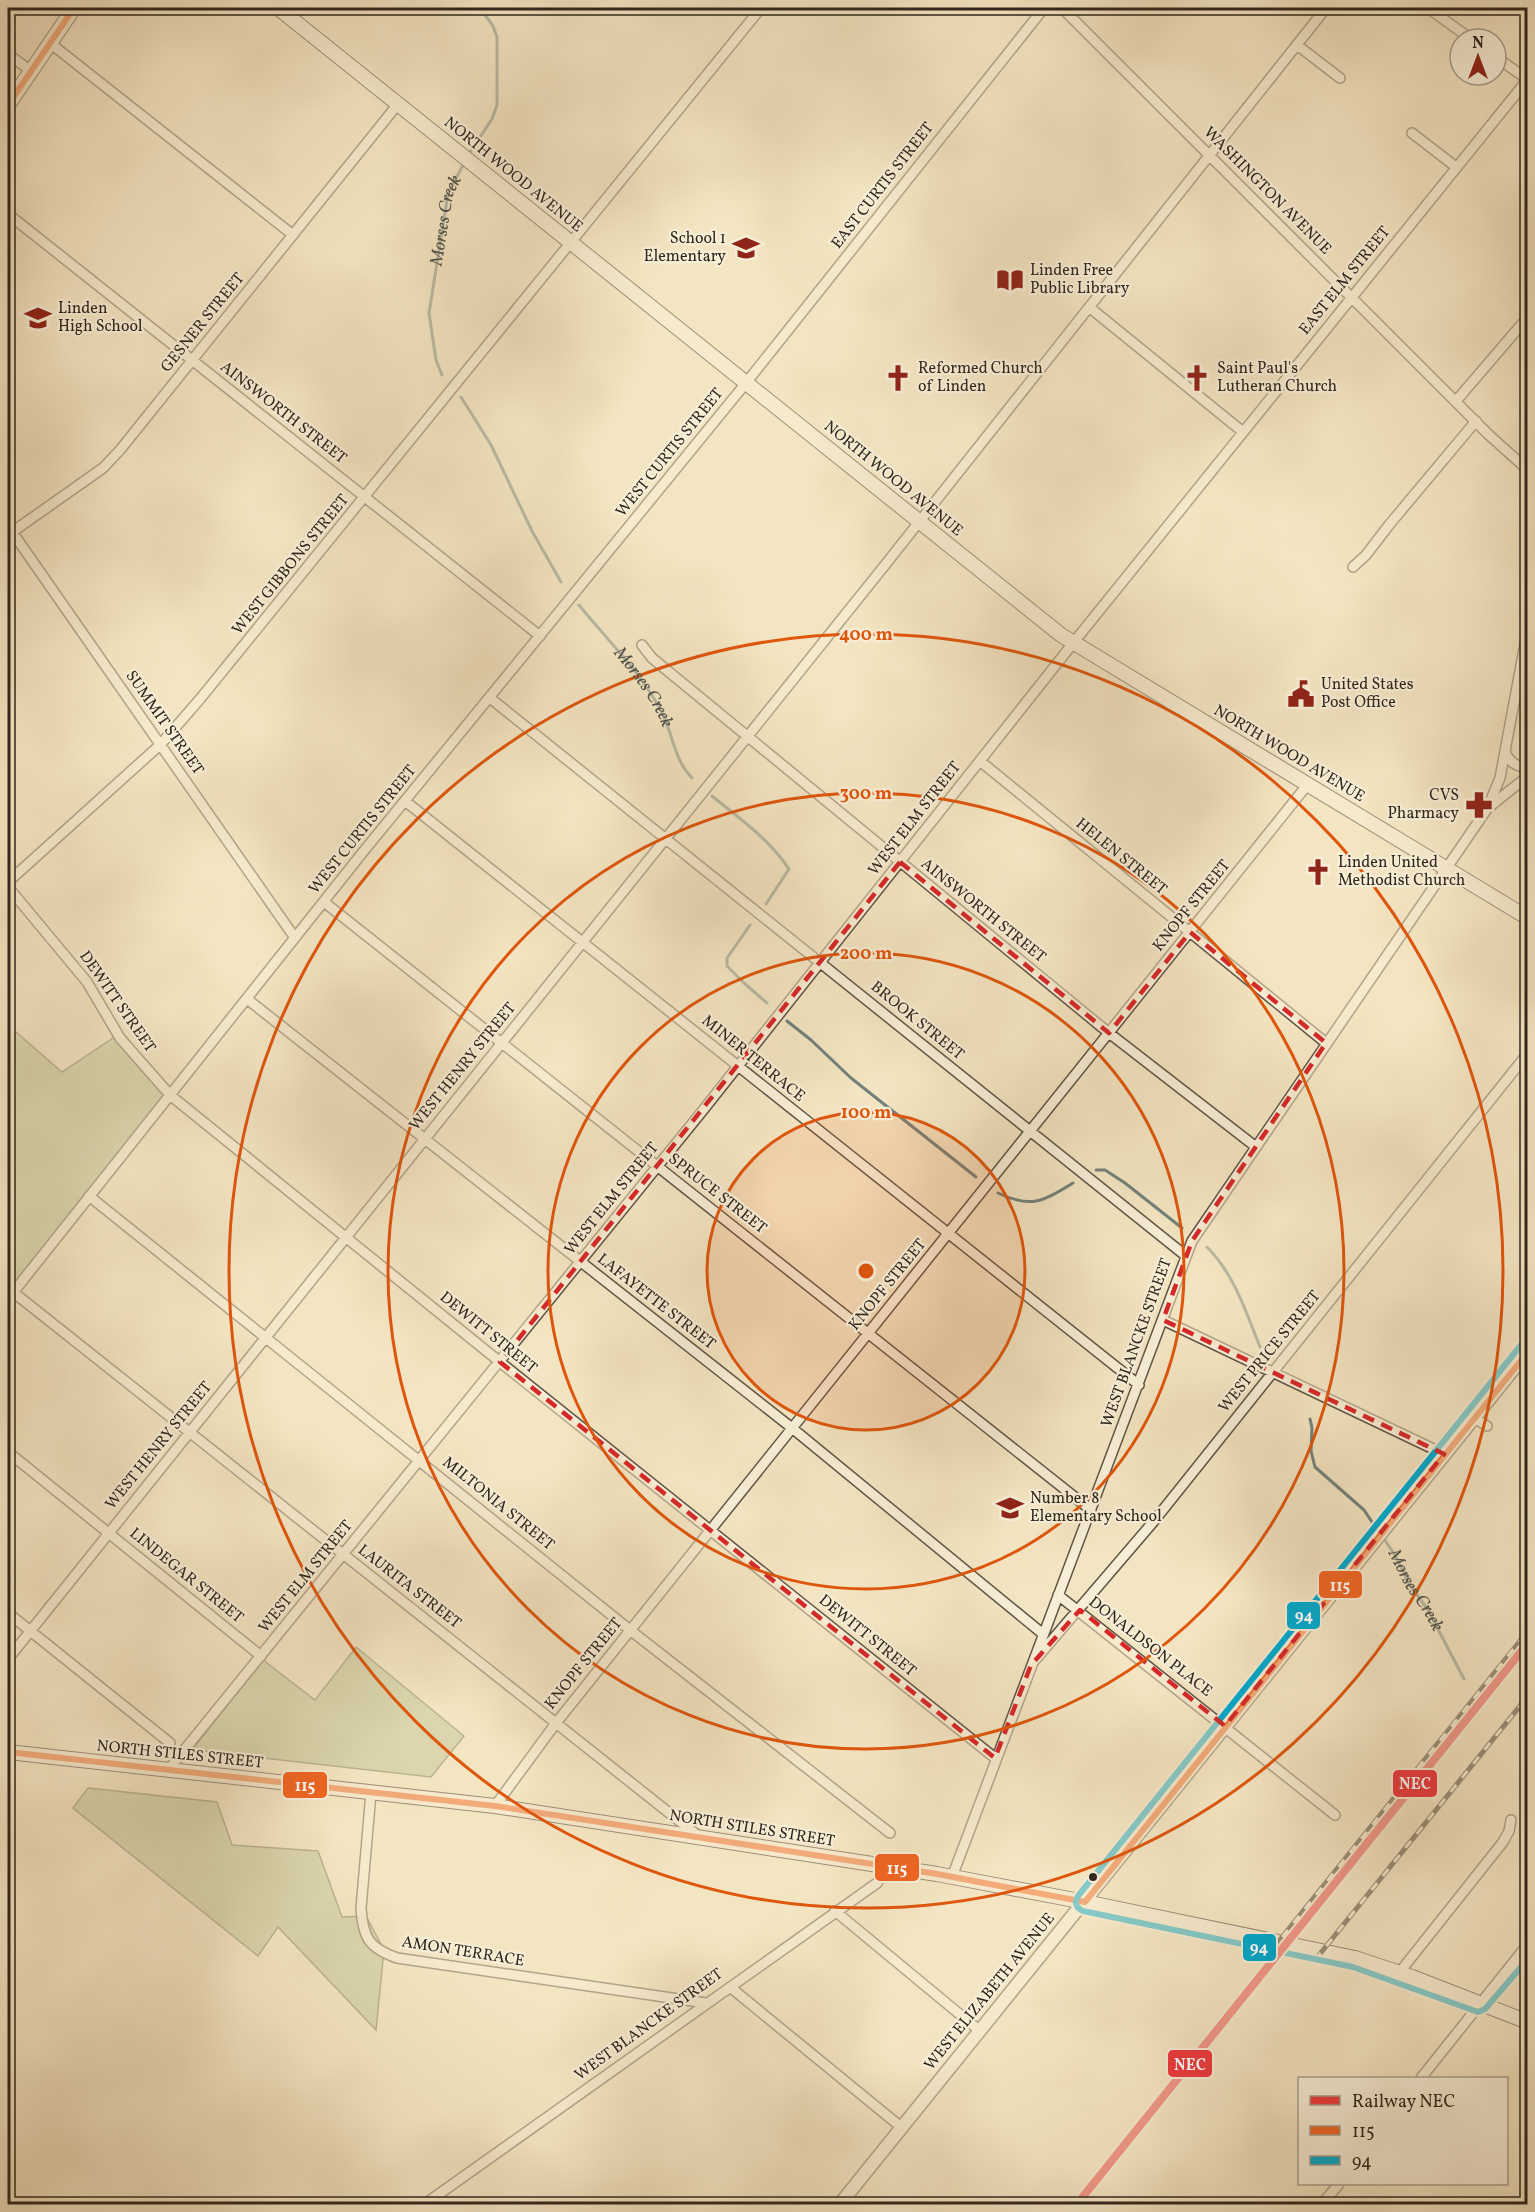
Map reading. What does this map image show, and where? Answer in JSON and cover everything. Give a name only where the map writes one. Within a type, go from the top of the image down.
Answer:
[{"type":"main road","points":[[8,105],[74,8]]},
{"type":"main road","name":"NORTH WOOD AVENUE","points":[[278,8],[1049,626],[1527,918]]},
{"type":"main road","name":"NORTH STILES STREET","points":[[8,1752],[495,1806],[952,1877],[1348,1956],[1527,2022]]},
{"type":"street","points":[[746,8],[758,11]]},
{"type":"street","name":"EAST CURTIS STREET","points":[[746,383],[1044,8]]},
{"type":"street","name":"WASHINGTON AVENUE","points":[[1062,8],[1527,471]]},
{"type":"street","name":"WEST HENRY STREET","points":[[8,1659],[919,521],[1326,8]]},
{"type":"street","points":[[1428,8],[1455,27]]},
{"type":"street","name":"WEST GIBBONS STREET","points":[[8,882],[161,744],[200,699],[758,11]]},
{"type":"street","points":[[50,43],[293,236]]},
{"type":"street","points":[[1297,45],[1340,78]]},
{"type":"street","points":[[8,54],[31,71]]},
{"type":"street","points":[[1508,66],[1527,79]]},
{"type":"street","name":"EAST ELM STREET","points":[[1074,643],[1527,79]]},
{"type":"street","name":"GESNER STREET","points":[[9,531],[103,468],[120,450],[398,104]]},
{"type":"street","points":[[1412,133],[1456,167]]},
{"type":"street","name":"AINSWORTH STREET","points":[[8,214],[540,636]]},
{"type":"street","points":[[1089,307],[1243,432]]},
{"type":"street","points":[[1456,401],[1527,317]]},
{"type":"street","name":"WEST CURTIS STREET","points":[[10,1295],[405,801],[746,383]]},
{"type":"street","points":[[1353,567],[1366,555],[1476,422]]},
{"type":"street","name":"SUMMIT STREET","points":[[9,531],[161,744],[295,938]]},
{"type":"street","points":[[1487,809],[1500,778],[1527,628]]},
{"type":"street","name":"WEST ELM STREET","points":[[168,1770],[658,1166],[1074,643]]},
{"type":"street","name":"AINSWORTH STREET","points":[[642,645],[652,658],[1109,1033],[1256,1147]]},
{"type":"street","name":"BROOK STREET","points":[[490,698],[1186,1256]]},
{"type":"street","points":[[1505,750],[1510,761],[1527,768]]},
{"type":"street","name":"HELEN STREET","points":[[980,761],[1326,1043]]},
{"type":"street","points":[[1487,809],[1527,776]]},
{"type":"street","name":"KNOPF STREET","points":[[495,1806],[556,1723],[1308,784]]},
{"type":"street","name":"MINER TERRACE","points":[[405,801],[1139,1385]]},
{"type":"street","name":"WEST BLANCKE STREET","points":[[952,1877],[1186,1256],[1208,1215],[1487,809]]},
{"type":"street","name":"DEWITT STREET","points":[[8,887],[87,982],[120,1038],[170,1095],[995,1758]]},
{"type":"street","name":"SPRUCE STREET","points":[[324,902],[1091,1510]]},
{"type":"street","name":"LAFAYETTE STREET","points":[[247,999],[792,1428],[1043,1634]]},
{"type":"street","name":"WEST PRICE STREET","points":[[1031,1665],[1080,1611],[1527,1053]]},
{"type":"street","name":"MILTONIA STREET","points":[[89,1196],[630,1630],[890,1833]]},
{"type":"street","name":"LAURITA STREET","points":[[10,1295],[189,1432],[702,1839]]},
{"type":"street","points":[[1163,1320],[1444,1454]]},
{"type":"street","name":"WEST ELIZABETH AVENUE","points":[[840,2205],[1527,1351]]},
{"type":"street","points":[[1474,1418],[1487,1426]]},
{"type":"street","name":"LINDEGAR STREET","points":[[8,1452],[261,1656]]},
{"type":"street","name":"DONALDSON PLACE","points":[[1058,1595],[1335,1815]]},
{"type":"street","points":[[8,1613],[170,1743]]},
{"type":"street","name":"AMON TERRACE","points":[[371,1792],[361,1908],[362,1926],[369,1943],[380,1952],[397,1958],[706,2003]]},
{"type":"street","points":[[1399,1973],[1503,1842],[1512,1820]]},
{"type":"street","name":"WEST BLANCKE STREET","points":[[425,2205],[877,1883],[887,1867]]},
{"type":"street","points":[[836,1911],[980,2031]]},
{"type":"street","points":[[1423,2077],[1527,1944]]},
{"type":"street","points":[[730,1987],[901,2127]]},
{"type":"street","points":[[1322,2205],[1338,2185]]},
{"type":"highlighted area","points":[[900,862],[1109,1033],[1190,932],[1326,1043],[1192,1241],[1163,1320],[1444,1454],[1225,1726],[1080,1610],[1031,1665],[995,1758],[500,1362]]},
{"type":"green space","points":[[8,1025],[62,1072],[122,1032],[174,1098],[8,1301]]},
{"type":"green space","points":[[356,1647],[464,1736],[431,1777],[192,1750],[263,1660],[315,1700]]},
{"type":"green space","points":[[88,1788],[217,1802],[232,1845],[318,1851],[342,1917],[366,1916],[384,1950],[376,2030],[278,1927],[258,1956],[73,1808]]},
{"type":"waterway","name":"Morses Creek","points":[[468,155],[492,119],[497,105],[497,37],[493,26],[480,8]]},
{"type":"waterway","name":"Morses Creek","points":[[442,375],[436,360],[429,313],[448,194],[464,163]]},
{"type":"waterway","name":"Morses Creek","points":[[461,397],[491,445],[532,531],[561,582]]},
{"type":"waterway","name":"Morses Creek","points":[[579,605],[646,686],[663,715],[682,764],[692,778]]},
{"type":"waterway","name":"Morses Creek","points":[[712,796],[763,839],[789,869],[766,904]]},
{"type":"waterway","name":"Morses Creek","points":[[750,925],[727,958],[727,966],[767,1003]]},
{"type":"waterway","name":"Morses Creek","points":[[787,1021],[851,1078],[976,1177]]},
{"type":"waterway","name":"Morses Creek","points":[[1096,1170],[1105,1170],[1125,1183],[1182,1228]]},
{"type":"waterway","name":"Morses Creek","points":[[998,1193],[1020,1201],[1037,1201],[1073,1183]]},
{"type":"waterway","name":"Morses Creek","points":[[1207,1247],[1232,1281],[1260,1347]]},
{"type":"waterway","name":"Morses Creek","points":[[1310,1419],[1311,1451],[1315,1467],[1364,1510],[1378,1531]]},
{"type":"waterway","name":"Morses Creek","points":[[1382,1536],[1395,1555],[1410,1585],[1428,1610],[1464,1679]]},
{"type":"railway","points":[[1271,1951],[1528,1631]]},
{"type":"railway","points":[[1315,1960],[1528,1696]]},
{"type":"rail line","name":"NEC","points":[[1077,2204],[1528,1643]]},
{"type":"transit line","name":"115","points":[[8,105],[74,8]]},
{"type":"transit line","name":"94","points":[[1521,1345],[1078,1896],[1076,1903],[1077,1907],[1083,1911],[1353,1967],[1478,2012],[1485,2009],[1528,1959]]},
{"type":"transit line","name":"115","points":[[8,1752],[495,1806],[937,1874],[1085,1902],[1528,1352]]},
{"type":"place","name":"School 1 Elementary","points":[[746,248]]},
{"type":"place","name":"Linden Free Public Library","points":[[1010,280]]},
{"type":"place","name":"Linden High School","points":[[38,318]]},
{"type":"place","name":"Reformed Church of Linden","points":[[898,378]]},
{"type":"place","name":"Saint Paul's Lutheran Church","points":[[1197,378]]},
{"type":"place","name":"United States Post Office","points":[[1301,694]]},
{"type":"place","name":"CVS Pharmacy","points":[[1479,805]]},
{"type":"place","name":"Linden United Methodist Church","points":[[1318,872]]},
{"type":"place","name":"Number 8 Elementary School","points":[[1010,1508]]}]
